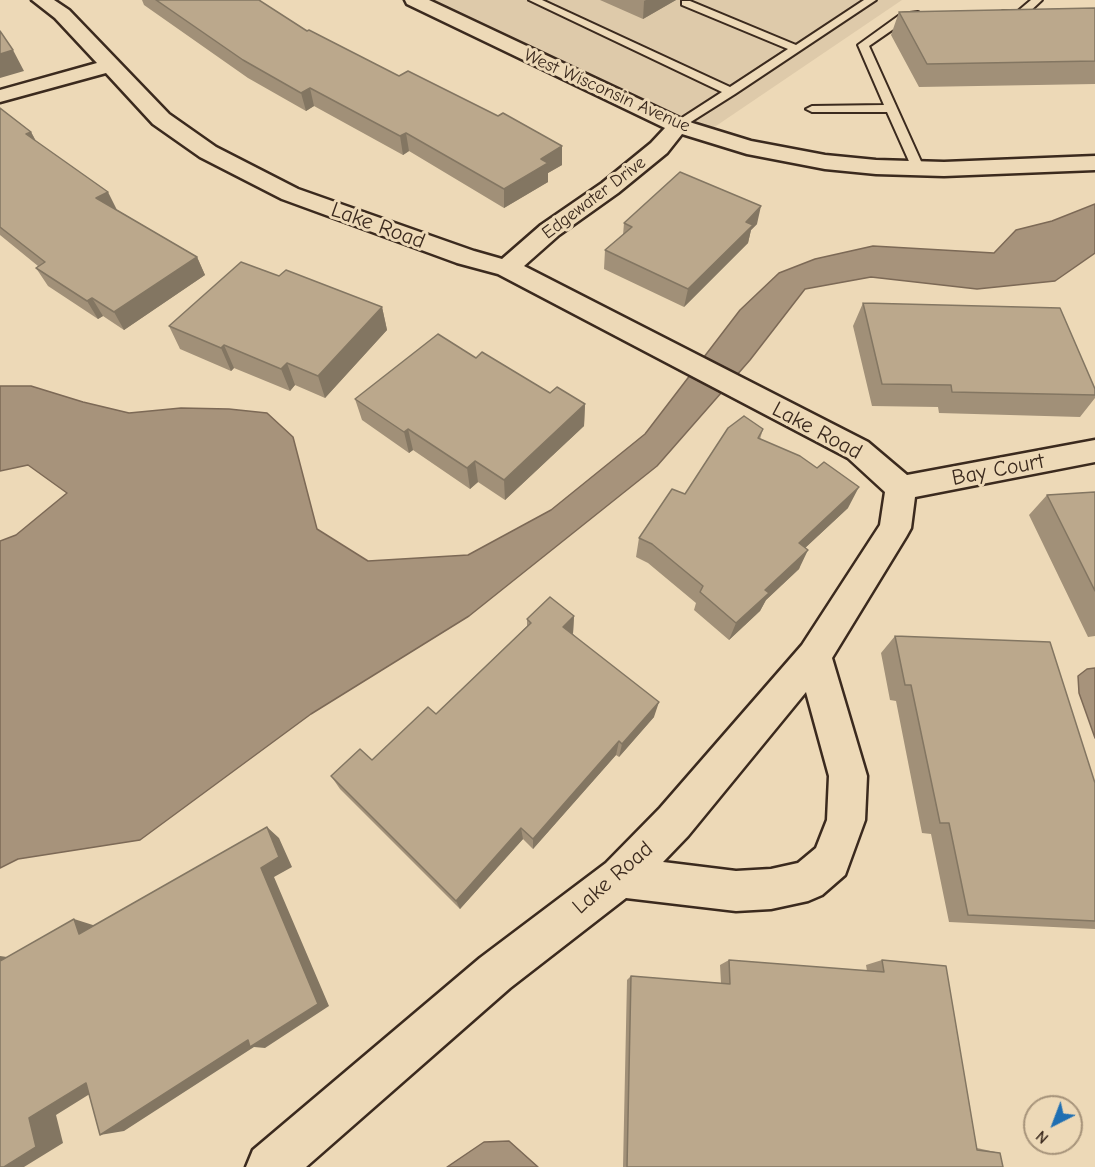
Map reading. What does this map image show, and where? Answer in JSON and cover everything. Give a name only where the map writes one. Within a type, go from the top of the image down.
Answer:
[{"type":"street","name":"Lake Road","points":[[41,0],[62,14],[160,118],[208,152],[290,194],[466,257],[507,268],[858,450],[901,488],[895,528],[814,656],[674,822],[621,877],[495,973],[270,1167]]},
{"type":"street","name":"West Wisconsin Avenue","points":[[414,0],[678,126],[788,156],[876,167],[918,168],[1095,163]]},
{"type":"street","points":[[0,96],[109,66]]},
{"type":"street","name":"Edgewater Drive","points":[[507,268],[550,230],[610,188],[659,148],[678,126]]},
{"type":"street","name":"Bay Court","points":[[901,488],[1095,452]]},
{"type":"street","points":[[621,877],[736,891],[771,889],[808,881],[831,861],[846,820],[848,776],[814,656]]},
{"type":"lane","points":[[534,0],[731,92]]},
{"type":"lane","points":[[678,126],[871,0]]},
{"type":"lane","points":[[986,14],[1021,14],[1037,0]]},
{"type":"lane","points":[[686,3],[796,49]]},
{"type":"lane","points":[[918,168],[863,45],[905,16],[928,15]]},
{"type":"lane","points":[[812,109],[892,108]]},
{"type":"shaded area","points":[[434,0],[902,0],[713,128],[653,108]]},
{"type":"shaded area","points":[[1095,204],[1095,253],[1055,281],[977,289],[871,277],[805,289],[750,360],[657,466],[469,616],[311,714],[140,840],[18,859],[0,868],[0,541],[16,535],[67,493],[28,465],[0,471],[0,386],[31,386],[129,413],[181,408],[267,413],[293,437],[317,529],[368,561],[468,555],[551,510],[645,434],[740,310],[779,273],[815,259],[873,246],[994,253],[1016,230],[1052,221]]},
{"type":"shaded area","points":[[1095,668],[1095,738],[1079,693],[1078,676],[1087,669]]},
{"type":"shaded area","points":[[509,1141],[538,1167],[447,1167],[484,1142]]},
{"type":"building","points":[[156,0],[259,0],[307,31],[399,76],[408,71],[498,116],[503,113],[562,146],[541,159],[548,163],[504,189],[406,133],[400,136],[310,88],[301,93],[243,60]]},
{"type":"building","points":[[1095,8],[1095,61],[927,64],[899,12]]},
{"type":"building","points":[[0,31],[13,50],[0,54]]},
{"type":"building","points":[[0,108],[31,132],[26,134],[108,192],[96,198],[197,257],[114,312],[92,298],[87,301],[36,268],[45,262],[0,227]]},
{"type":"building","points":[[680,172],[761,206],[746,222],[753,225],[688,289],[605,250],[632,227],[624,223]]},
{"type":"building","points":[[241,262],[279,276],[286,270],[382,307],[318,376],[287,363],[281,369],[224,345],[221,348],[169,326]]},
{"type":"building","points":[[863,303],[1060,308],[1095,389],[1095,395],[952,392],[951,385],[882,384]]},
{"type":"building","points":[[438,334],[476,358],[482,352],[550,393],[557,387],[585,404],[504,480],[475,461],[467,468],[408,429],[404,432],[355,399]]},
{"type":"building","points":[[744,416],[763,429],[758,438],[800,456],[817,468],[824,462],[859,487],[799,543],[808,550],[765,590],[769,593],[736,623],[700,592],[703,586],[652,544],[639,538],[672,489],[685,494],[728,428]]},
{"type":"building","points":[[1095,492],[1095,591],[1047,495]]},
{"type":"building","points":[[550,597],[574,616],[563,627],[659,702],[622,744],[619,741],[533,839],[521,828],[456,901],[331,776],[360,749],[372,760],[428,707],[436,714],[531,623],[527,619]]},
{"type":"building","points":[[895,636],[1050,642],[1095,783],[1095,921],[968,915],[949,823],[940,823],[911,685],[905,685]]},
{"type":"building","points":[[267,827],[279,857],[261,868],[318,1004],[250,1047],[248,1040],[100,1135],[86,1083],[29,1118],[36,1147],[4,1167],[0,1167],[0,961],[74,919],[79,934]]},
{"type":"building","points":[[729,960],[884,972],[882,960],[946,966],[977,1150],[1000,1153],[1003,1167],[627,1167],[631,976],[730,984]]}]
